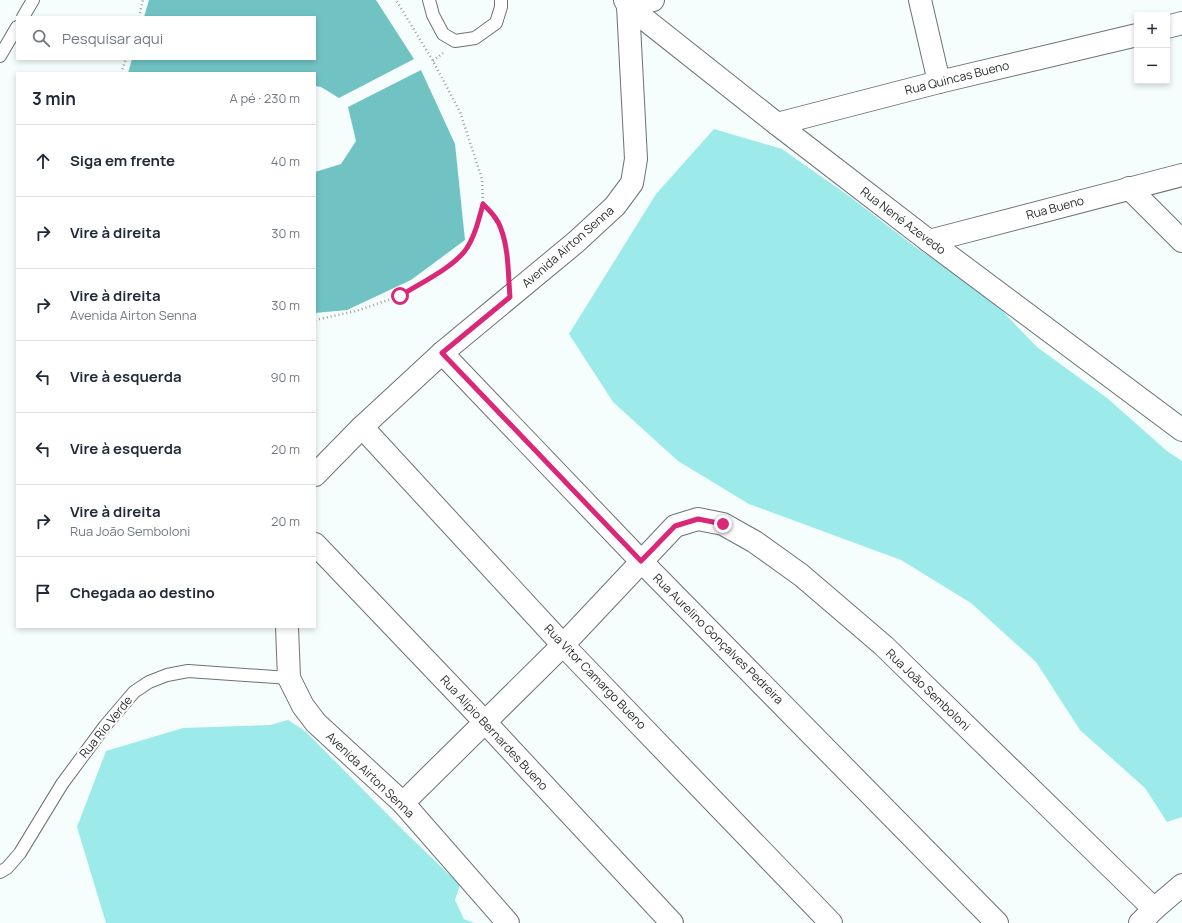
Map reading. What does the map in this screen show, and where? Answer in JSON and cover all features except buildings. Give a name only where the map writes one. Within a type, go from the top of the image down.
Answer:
[{"type":"street","points":[[626,3],[653,0]]},
{"type":"street","points":[[920,0],[939,82]]},
{"type":"street","name":"Rua Nené Azevedo","points":[[626,3],[777,124],[929,241],[1182,430]]},
{"type":"street","name":"Avenida Airton Senna","points":[[316,474],[362,427],[442,353],[582,237],[615,206],[632,183],[636,159],[626,3]]},
{"type":"street","points":[[1170,26],[1182,23]]},
{"type":"street","name":"Rua Quincas Bueno","points":[[777,124],[939,82],[1134,36]]},
{"type":"street","name":"Rua Bueno","points":[[929,241],[1182,175]]},
{"type":"street","points":[[1129,188],[1182,241]]},
{"type":"street","name":"Rua Aurelino Gonçalves Pedreira","points":[[442,353],[641,561],[997,923]]},
{"type":"street","name":"Rua Vitor Camargo Bueno","points":[[362,427],[563,645],[831,923]]},
{"type":"street","name":"Rua João Semboloni","points":[[641,561],[675,526],[698,519],[723,524],[755,542],[801,575],[884,646],[1147,916]]},
{"type":"street","name":"Rua Alípio Bernardes Bueno","points":[[316,545],[484,721],[672,923]]},
{"type":"street","points":[[403,803],[484,721],[563,645],[641,561]]},
{"type":"street","name":"Avenida Airton Senna","points":[[287,628],[289,678],[303,706],[316,723],[403,803],[508,923]]},
{"type":"street","points":[[1147,916],[1182,885]]},
{"type":"lane","points":[[24,16],[33,0]]},
{"type":"lane","points":[[429,0],[433,15],[443,34],[455,41],[475,38],[496,23],[501,0]]},
{"type":"lane","points":[[0,56],[16,29]]},
{"type":"lane","name":"Rua Rio Verde","points":[[0,872],[7,868],[20,853],[62,784],[105,726],[134,692],[149,682],[167,675],[188,671],[289,678]]},
{"type":"path","points":[[139,16],[143,0]]},
{"type":"path","points":[[316,320],[356,311],[400,296],[452,264],[464,252],[476,227],[483,204],[482,179],[460,112],[433,61],[396,0]]},
{"type":"path","points":[[121,72],[126,60]]},
{"type":"path","points":[[483,204],[493,214],[501,228],[505,245],[510,297]]},
{"type":"shaded area","points":[[149,0],[376,0],[414,59],[339,98],[321,87],[316,86],[316,72],[128,72],[132,60],[316,60],[316,16],[144,16]]},
{"type":"shaded area","points":[[421,70],[455,144],[465,240],[411,280],[347,310],[316,313],[316,172],[341,164],[356,141],[348,107]]},
{"type":"shaded area","points":[[714,129],[782,149],[849,196],[914,246],[986,294],[1037,347],[1107,398],[1167,451],[1182,461],[1182,817],[1167,822],[1145,788],[1080,730],[1036,662],[971,603],[901,560],[749,504],[678,461],[613,402],[569,334],[656,194]]},
{"type":"shaded area","points":[[288,720],[305,731],[460,885],[455,900],[464,919],[474,923],[106,923],[77,827],[106,751],[183,728],[270,725]]},
{"type":"route","points":[[400,296],[452,264],[464,252],[476,227],[483,204],[493,214],[501,228],[505,245],[510,297],[442,353],[641,561],[675,526],[698,519],[723,524]]}]
